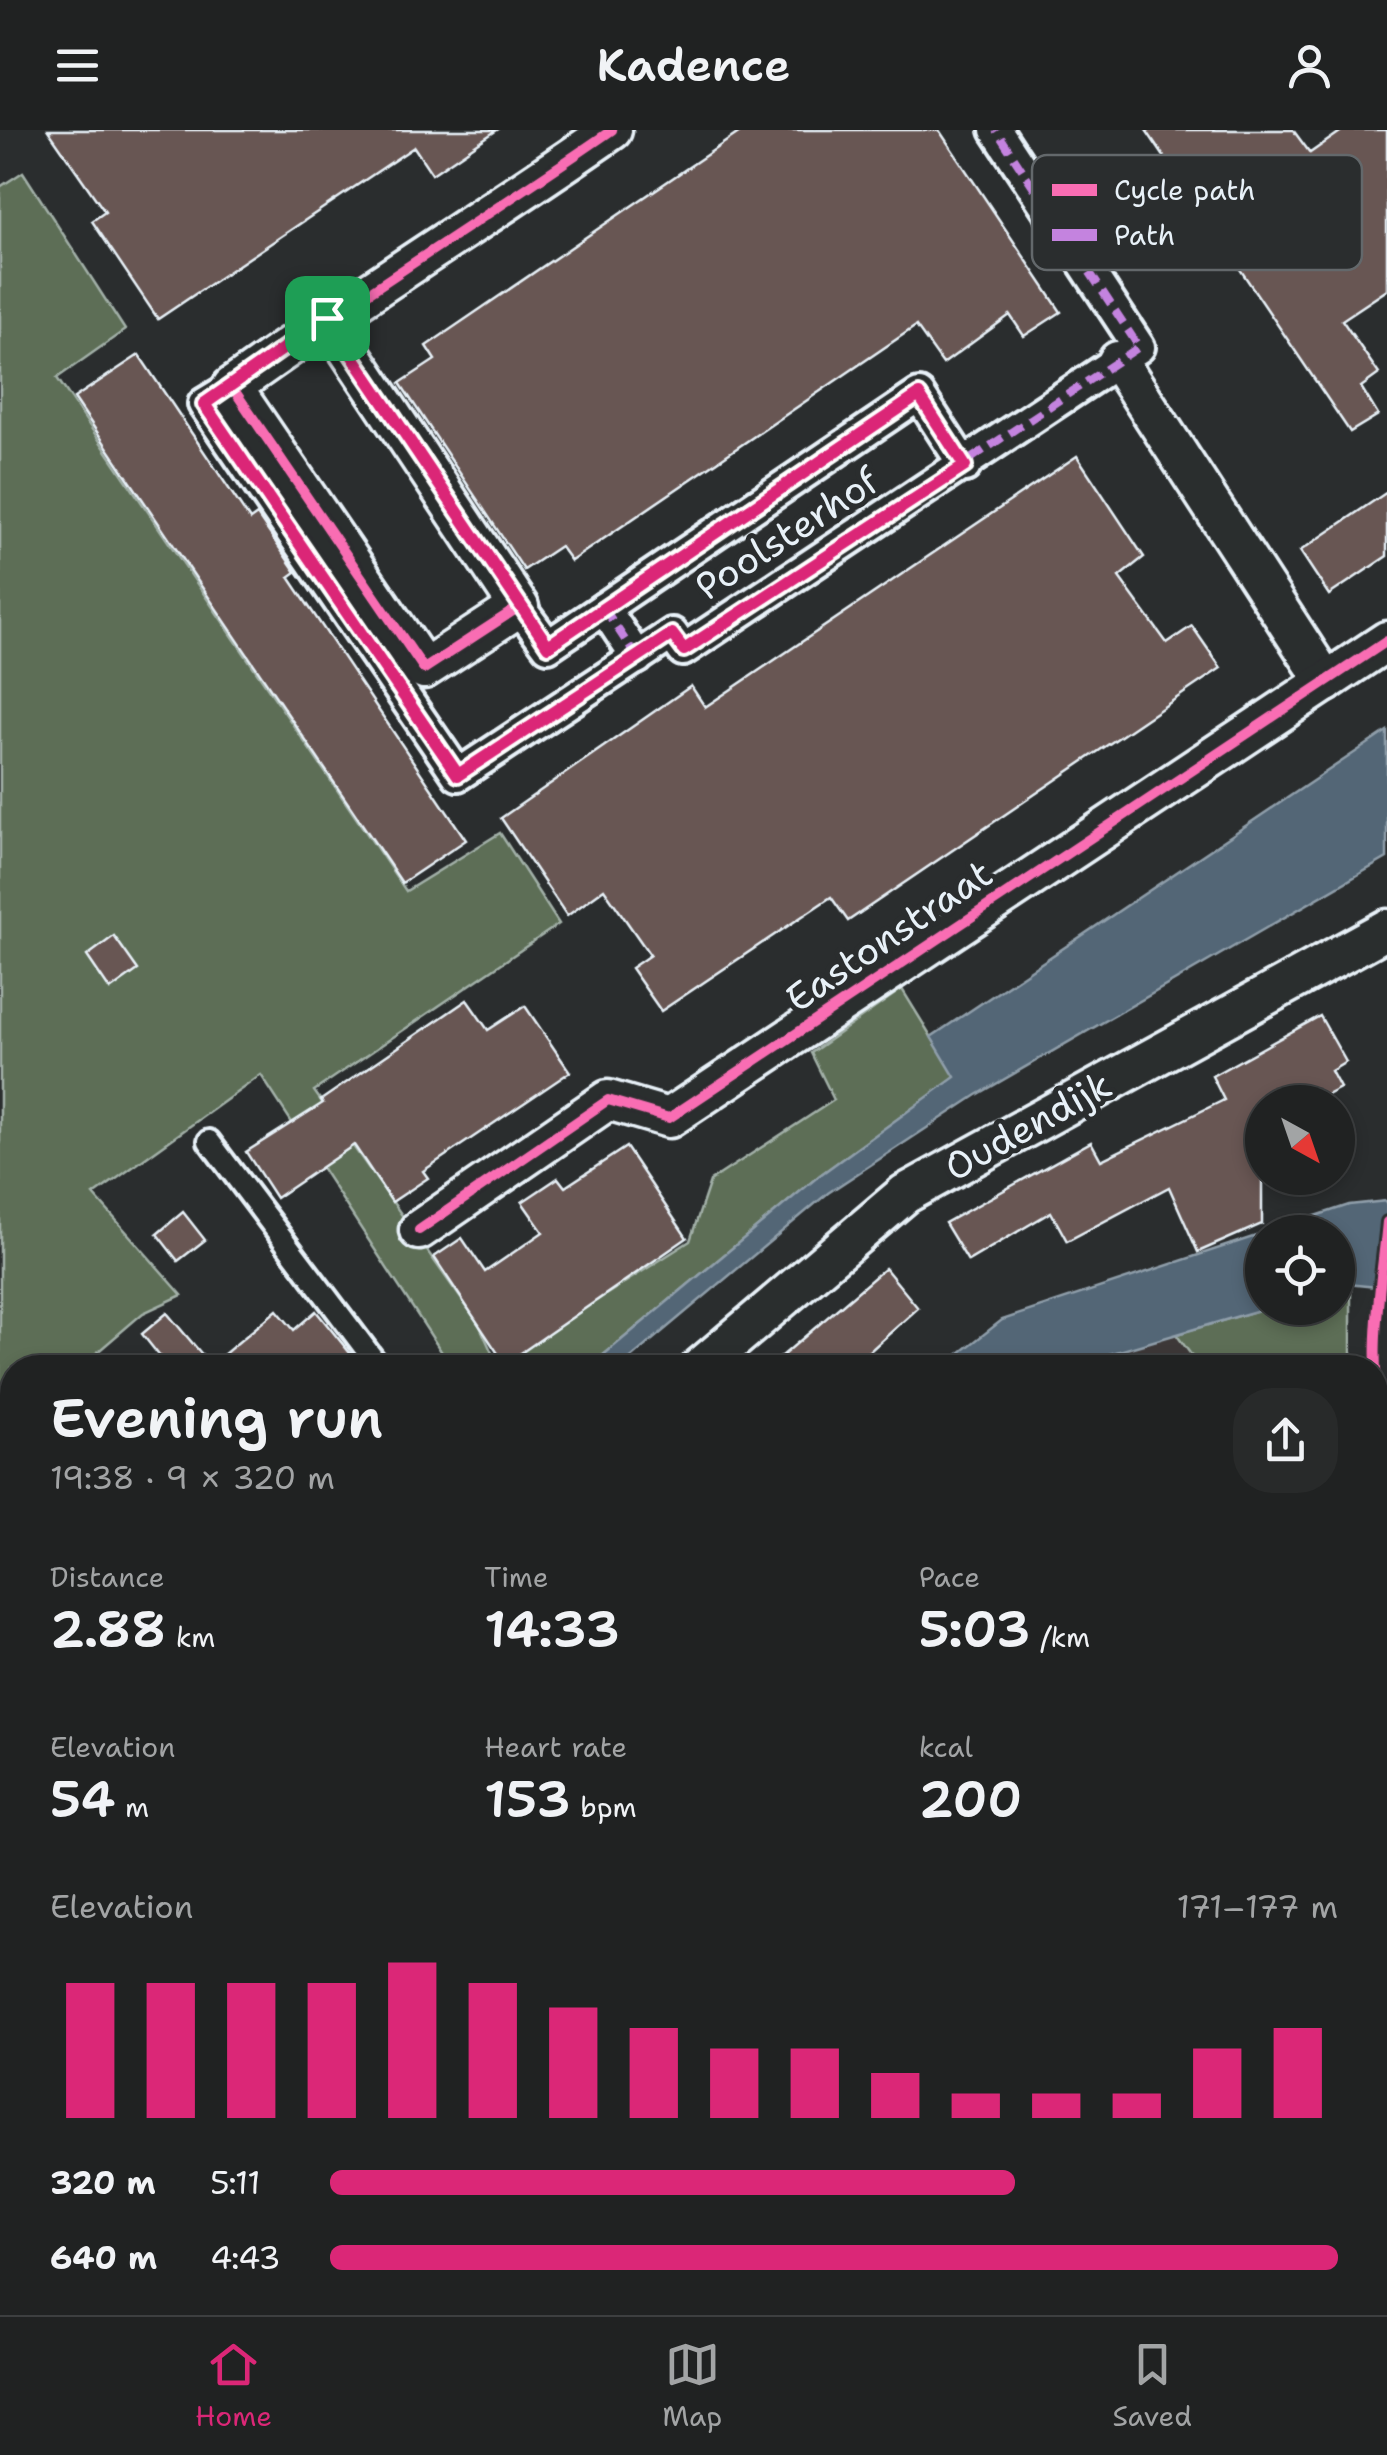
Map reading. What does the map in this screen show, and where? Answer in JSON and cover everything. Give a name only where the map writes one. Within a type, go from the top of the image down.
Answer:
[{"type":"street","points":[[327,318],[519,607],[411,679],[232,386],[327,318],[454,239],[612,130]]},
{"type":"street","points":[[996,130],[1032,185]]},
{"type":"street","points":[[1088,270],[1139,348],[1118,361],[1326,682]]},
{"type":"street","name":"Poolsterhof","points":[[411,679],[458,775],[672,634],[684,650],[1118,361]]},
{"type":"street","name":"Poolsterhof","points":[[519,607],[548,646],[919,395],[965,466]]},
{"type":"street","points":[[604,608],[636,658]]},
{"type":"street","name":"Eastonstraat","points":[[419,1230],[608,1100],[669,1118],[1387,641]]},
{"type":"street","name":"Oudendijk","points":[[715,1355],[905,1194],[1387,929]]},
{"type":"lane","points":[[208,1141],[370,1355]]},
{"type":"shaded area","points":[[1176,1334],[1191,1355],[1107,1355]]},
{"type":"green space","points":[[23,172],[125,330],[57,378],[406,891],[500,833],[559,924],[314,1091],[479,1324],[493,1355],[444,1355],[261,1075],[94,1195],[182,1295],[143,1313],[94,1355],[0,1355],[0,187]]},
{"type":"green space","points":[[902,989],[956,1077],[820,1175],[603,1355],[511,1355],[690,1241],[710,1181],[834,1100],[811,1053]]},
{"type":"green space","points":[[1245,1314],[1245,1325],[1351,1325],[1351,1355],[1191,1355],[1176,1334]]},
{"type":"water","points":[[1387,731],[1387,858],[977,1095],[828,1193],[634,1355],[603,1355],[820,1175],[955,1077],[931,1037]]},
{"type":"water","points":[[1387,1201],[1387,1288],[1355,1285],[1355,1215],[1319,1215],[1349,1205]]},
{"type":"water","points":[[1245,1240],[1245,1314],[1106,1355],[957,1355],[1002,1320]]},
{"type":"building","points":[[48,130],[497,130],[432,174],[414,147],[158,319],[92,221],[105,212]]},
{"type":"building","points":[[743,130],[939,130],[1061,312],[1024,336],[1010,315],[943,364],[916,326],[571,561],[560,546],[524,570],[400,383],[435,360],[426,346]]},
{"type":"building","points":[[1146,130],[1293,130],[1310,153],[1343,130],[1387,130],[1387,290],[1342,320],[1379,374],[1361,387],[1378,415],[1350,432],[1241,270],[1362,270],[1362,155],[1163,155]]},
{"type":"building","points":[[139,355],[250,520],[257,515],[296,572],[289,577],[466,840],[402,883],[74,398]]},
{"type":"building","points":[[1077,456],[1144,557],[1119,577],[1167,643],[1192,626],[1221,668],[848,921],[831,897],[661,1011],[631,968],[650,955],[604,889],[567,916],[501,818],[691,686],[705,707]]},
{"type":"building","points":[[1387,492],[1387,556],[1329,595],[1300,551]]},
{"type":"building","points":[[114,936],[138,970],[110,990],[87,956]]},
{"type":"building","points":[[467,1000],[488,1030],[525,1006],[570,1072],[423,1171],[428,1178],[392,1202],[354,1145],[276,1198],[246,1152],[323,1103],[321,1100]]},
{"type":"building","points":[[1320,1016],[1346,1062],[1331,1071],[1338,1085],[1245,1085],[1245,1195],[1262,1195],[1262,1215],[1245,1215],[1245,1231],[1198,1252],[1169,1187],[1067,1241],[1051,1212],[968,1261],[945,1223],[1091,1142],[1101,1160],[1224,1100],[1212,1076]]},
{"type":"building","points":[[626,1147],[687,1238],[518,1355],[499,1355],[434,1257],[462,1238],[485,1272],[543,1232],[522,1202],[558,1178],[565,1187]]},
{"type":"building","points":[[183,1212],[205,1240],[178,1261],[157,1234]]},
{"type":"building","points":[[885,1268],[918,1308],[866,1355],[783,1355]]},
{"type":"building","points":[[277,1310],[294,1330],[316,1311],[352,1355],[223,1355]]},
{"type":"building","points":[[167,1313],[203,1355],[159,1355],[142,1334]]},
{"type":"marked path","points":[[996,130],[1032,185]]},
{"type":"marked path","points":[[232,387],[204,404],[458,775],[672,634],[683,650],[1139,347],[1088,270]]},
{"type":"marked path","points":[[519,607],[548,646],[919,395],[965,466]]},
{"type":"marked path","points":[[604,608],[637,658]]},
{"type":"cycle path","points":[[327,318],[519,607],[424,669],[232,387],[326,321],[374,289],[517,194],[612,130]]},
{"type":"cycle path","points":[[419,1230],[608,1100],[669,1118],[1387,641]]},
{"type":"cycle path","points":[[1376,1355],[1387,1222]]},
{"type":"route","points":[[327,318],[548,646],[919,395],[965,466],[684,650],[672,634],[458,775],[204,404],[327,318]]}]
